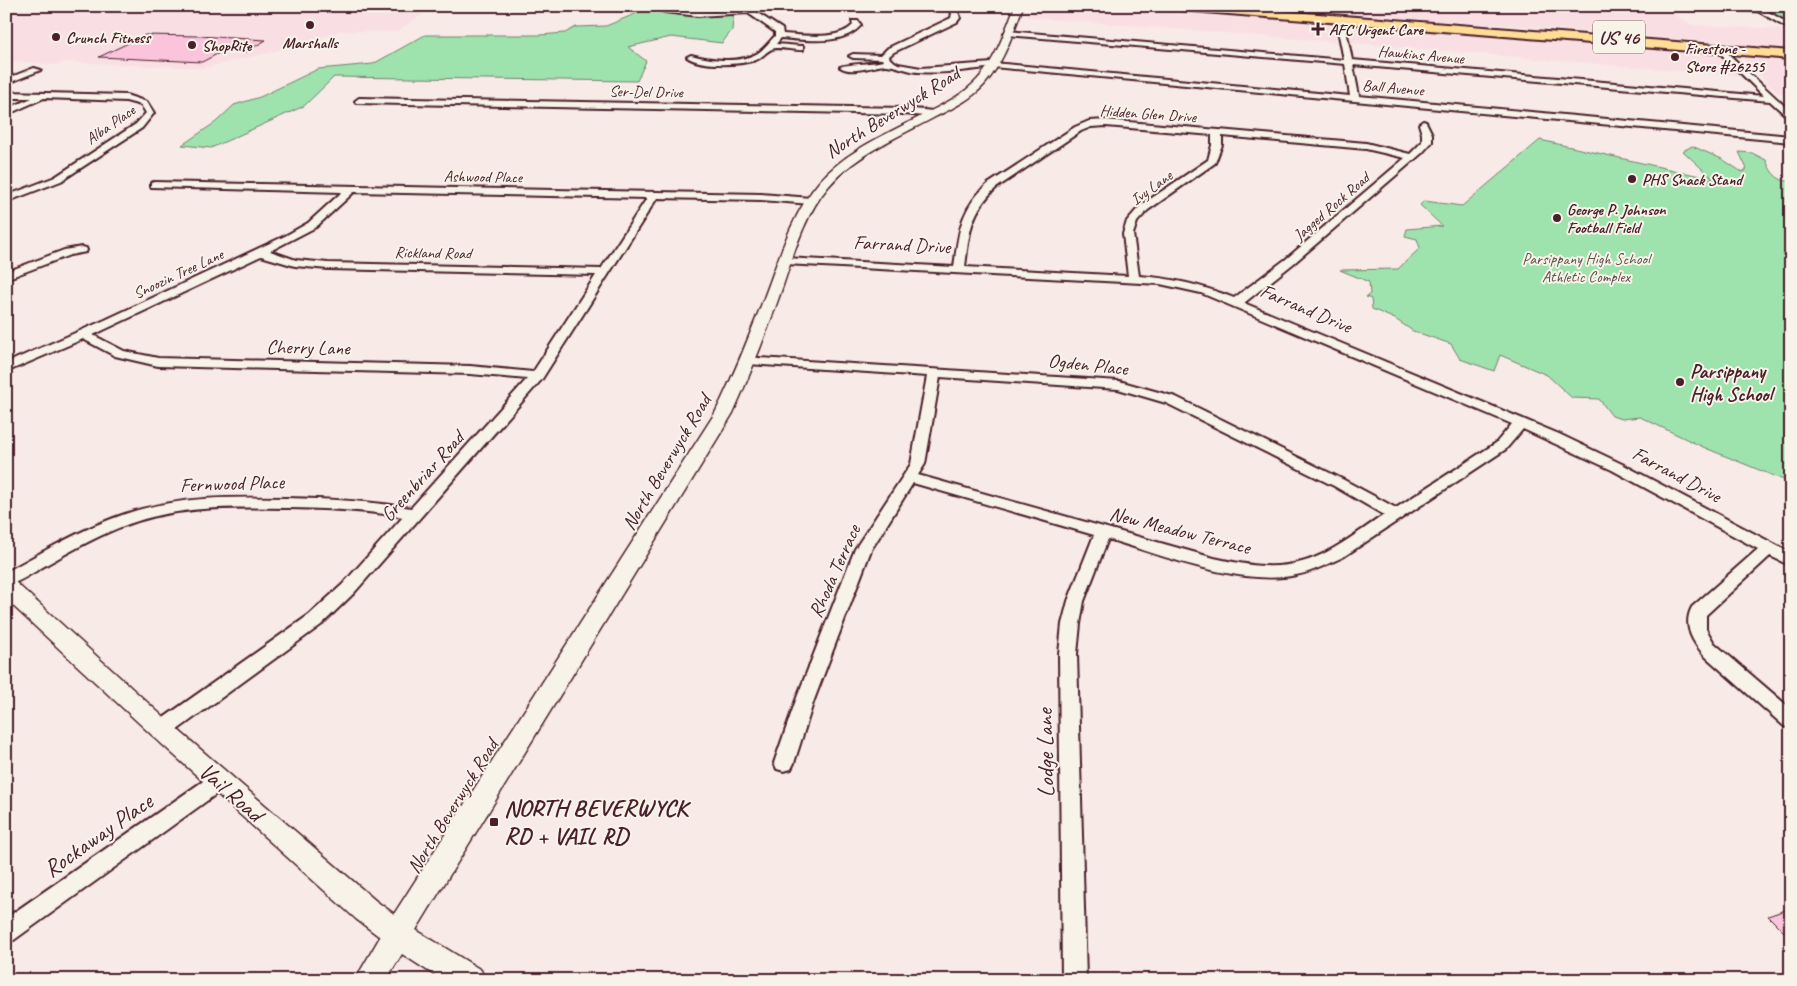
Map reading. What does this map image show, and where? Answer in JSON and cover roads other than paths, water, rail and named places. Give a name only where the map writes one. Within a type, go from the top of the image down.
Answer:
[{"type":"highway","name":"US 46","points":[[1168,6],[1791,55]]},
{"type":"highway","name":"US 46","points":[[1217,6],[1791,51]]},
{"type":"street","points":[[649,6],[703,14],[751,12],[780,6]]},
{"type":"street","points":[[844,67],[868,67],[886,60],[891,50],[954,20],[956,18],[955,12],[947,6]]},
{"type":"street","name":"North Beverwyck Road","points":[[369,980],[724,412],[748,360],[794,238],[811,201],[825,183],[853,159],[964,96],[989,70],[1019,6]]},
{"type":"street","points":[[1752,6],[1791,28]]},
{"type":"street","points":[[751,12],[769,23],[779,32],[779,36]]},
{"type":"street","points":[[1340,20],[1355,98]]},
{"type":"street","points":[[691,58],[699,60],[745,60],[762,54],[779,36],[822,37],[840,35],[855,30],[857,26],[855,23]]},
{"type":"street","name":"Hawkins Avenue","points":[[1008,32],[1772,98]]},
{"type":"street","points":[[770,46],[800,48]]},
{"type":"street","points":[[1722,50],[1791,117]]},
{"type":"street","points":[[853,56],[886,60],[896,66],[914,69],[958,68],[989,70]]},
{"type":"street","points":[[958,68],[989,70]]},
{"type":"street","points":[[6,82],[37,70]]},
{"type":"street","name":"Ball Avenue","points":[[989,70],[1355,98],[1791,139]]},
{"type":"street","name":"Alba Place","points":[[6,95],[126,98],[144,103],[150,110],[150,113],[139,126],[58,179],[35,190],[6,199]]},
{"type":"street","points":[[652,106],[658,95]]},
{"type":"street","points":[[6,112],[46,96]]},
{"type":"street","name":"Ser-Del Drive","points":[[359,101],[904,111],[932,114]]},
{"type":"street","name":"Hidden Glen Drive","points":[[959,270],[966,223],[974,205],[982,195],[1007,176],[1085,125],[1106,123],[1366,146],[1412,157]]},
{"type":"street","name":"Jagged Rock Road","points":[[1236,303],[1290,261],[1428,142],[1423,124]]},
{"type":"street","name":"Ivy Lane","points":[[1134,280],[1128,234],[1132,222],[1144,208],[1212,162],[1217,145],[1217,133]]},
{"type":"street","name":"Ashwood Place","points":[[154,185],[761,197],[811,201]]},
{"type":"street","name":"Snoozin Tree Lane","points":[[6,368],[84,334],[289,238],[312,225],[351,189]]},
{"type":"street","name":"Greenbriar Road","points":[[162,730],[316,620],[348,589],[537,376],[654,195]]},
{"type":"street","points":[[6,276],[68,252],[82,250]]},
{"type":"street","name":"Rickland Road","points":[[262,252],[295,263],[328,266],[605,272]]},
{"type":"street","name":"Farrand Drive","points":[[786,261],[1134,280],[1189,286],[1236,303],[1520,423],[1617,467],[1791,560]]},
{"type":"street","name":"Cherry Lane","points":[[84,334],[113,352],[158,362],[470,370],[537,376]]},
{"type":"street","name":"Ogden Place","points":[[748,360],[1097,382],[1144,391],[1171,400],[1249,437],[1395,514]]},
{"type":"street","name":"Rhoda Terrace","points":[[784,763],[805,700],[863,549],[918,464],[934,372]]},
{"type":"street","name":"New Meadow Terrace","points":[[910,478],[1214,564],[1258,571],[1280,571],[1308,566],[1337,552],[1501,446],[1520,423]]},
{"type":"street","name":"Fernwood Place","points":[[6,580],[110,525],[133,516],[179,505],[218,501],[335,504],[390,509],[415,514]]},
{"type":"street","name":"Lodge Lane","points":[[1074,980],[1068,654],[1071,624],[1076,601],[1103,532]]},
{"type":"street","points":[[1769,548],[1698,612],[1695,626],[1701,639],[1712,652],[1791,720]]},
{"type":"street","name":"Vail Road","points":[[6,585],[162,730],[366,910],[398,935],[448,968],[471,980]]},
{"type":"street","name":"Rockaway Place","points":[[6,932],[219,781]]},
{"type":"place","name":"Marshalls","points":[[310,25]]},
{"type":"place","name":"AFC Urgent Care","points":[[1318,29]]},
{"type":"place","name":"Crunch Fitness","points":[[56,37]]},
{"type":"place","name":"ShopRite","points":[[192,45]]},
{"type":"place","name":"Firestone - Store #26255","points":[[1675,57]]},
{"type":"place","name":"PHS Snack Stand","points":[[1632,179]]},
{"type":"place","name":"George P. Johnson Football Field","points":[[1557,218]]},
{"type":"place","name":"Parsippany High School","points":[[1680,382]]},
{"type":"place","name":"NORTH BEVERWYCK RD + VAIL RD","points":[[494,822]]},
{"type":"park label","name":"Parsippany High School Athletic Complex","points":[[1586,267]]}]
